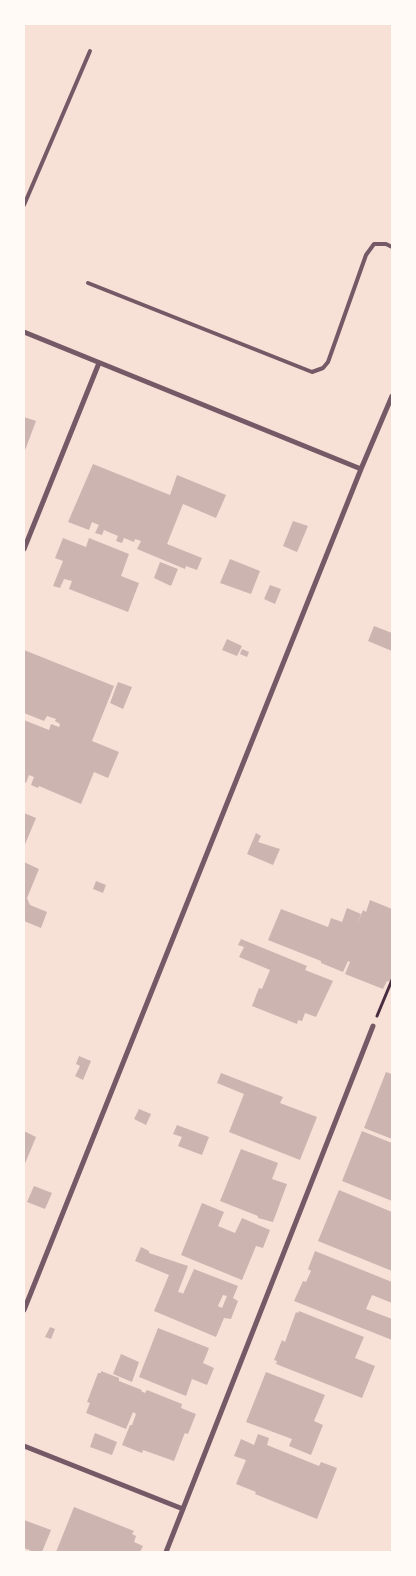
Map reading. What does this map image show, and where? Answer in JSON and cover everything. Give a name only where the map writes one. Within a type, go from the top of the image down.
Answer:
[{"type":"street","points":[[24,332],[361,469]]},
{"type":"street","points":[[24,549],[99,363]]},
{"type":"street","points":[[24,1310],[392,396]]},
{"type":"street","points":[[166,1552],[373,1026]]},
{"type":"street","points":[[24,1446],[183,1509]]},
{"type":"lane","points":[[24,204],[90,51]]},
{"type":"lane","points":[[88,284],[312,372],[323,368],[328,362],[366,255],[374,244],[386,244],[392,247]]},
{"type":"path","points":[[373,1026],[392,980]]},
{"type":"building","points":[[24,417],[36,421],[24,453]]},
{"type":"building","points":[[93,464],[170,495],[177,475],[226,495],[216,518],[183,504],[167,544],[202,558],[197,570],[186,566],[185,569],[137,549],[141,541],[135,539],[134,542],[124,538],[122,543],[116,541],[118,536],[104,530],[102,535],[95,533],[99,525],[92,522],[89,530],[68,522]]},
{"type":"building","points":[[293,521],[308,526],[297,552],[283,546]]},
{"type":"building","points":[[63,538],[86,547],[89,538],[129,554],[121,576],[139,583],[128,612],[69,589],[72,581],[64,579],[60,588],[53,586],[63,561],[55,558]]},
{"type":"building","points":[[230,559],[260,571],[251,594],[220,583]]},
{"type":"building","points":[[160,562],[178,569],[171,586],[154,578]]},
{"type":"building","points":[[270,585],[281,589],[275,604],[264,599]]},
{"type":"building","points":[[374,626],[392,633],[392,651],[368,641]]},
{"type":"building","points":[[227,639],[242,646],[237,656],[222,650]]},
{"type":"building","points":[[242,649],[249,652],[247,657],[240,654]]},
{"type":"building","points":[[24,650],[114,686],[92,741],[119,752],[108,778],[94,772],[81,804],[39,786],[38,788],[31,785],[34,777],[29,775],[26,783],[24,782],[24,720],[49,730],[51,724],[59,727],[60,724],[55,721],[56,719],[47,716],[44,721],[24,713]]},
{"type":"building","points":[[118,682],[132,687],[123,709],[110,703]]},
{"type":"building","points":[[24,813],[36,818],[24,847]]},
{"type":"building","points":[[256,833],[261,836],[258,842],[280,849],[273,865],[247,854]]},
{"type":"building","points":[[24,862],[39,869],[27,898],[30,905],[47,912],[41,928],[24,921]]},
{"type":"building","points":[[96,881],[106,885],[103,893],[93,889]]},
{"type":"building","points":[[370,900],[392,909],[392,978],[391,982],[387,981],[383,989],[345,974],[350,962],[348,961],[343,972],[268,940],[281,909],[328,927],[331,918],[342,922],[347,908],[361,914],[357,925],[363,910],[366,912]]},
{"type":"building","points":[[241,939],[307,966],[305,970],[333,981],[316,1017],[305,1013],[302,1021],[298,1020],[297,1024],[252,1006],[259,988],[262,989],[270,970],[239,957],[244,947],[238,945]]},
{"type":"building","points":[[79,1056],[91,1061],[83,1080],[75,1076],[80,1066],[76,1064]]},
{"type":"building","points":[[386,1072],[392,1074],[392,1139],[364,1128]]},
{"type":"building","points":[[221,1073],[283,1097],[280,1103],[317,1117],[300,1160],[229,1132],[244,1094],[217,1083]]},
{"type":"building","points":[[139,1109],[151,1114],[146,1125],[134,1119]]},
{"type":"building","points":[[177,1125],[209,1137],[202,1155],[178,1146],[182,1137],[173,1134]]},
{"type":"building","points":[[24,1131],[36,1137],[24,1166]]},
{"type":"building","points":[[362,1131],[392,1143],[392,1201],[342,1181]]},
{"type":"building","points":[[241,1149],[278,1163],[272,1179],[287,1184],[273,1222],[258,1218],[258,1216],[220,1201]]},
{"type":"building","points":[[34,1186],[52,1193],[45,1209],[27,1202]]},
{"type":"building","points":[[339,1190],[392,1212],[392,1271],[318,1241]]},
{"type":"building","points":[[202,1203],[224,1212],[218,1226],[235,1233],[242,1218],[270,1230],[263,1248],[256,1246],[242,1280],[181,1255]]},
{"type":"building","points":[[141,1247],[149,1251],[149,1253],[188,1266],[178,1292],[183,1294],[194,1269],[238,1286],[233,1298],[238,1301],[231,1319],[224,1318],[216,1337],[154,1311],[169,1275],[135,1261]],"holes":[[[223,1295],[227,1296],[222,1308],[218,1306]]]},
{"type":"building","points":[[315,1251],[392,1282],[392,1303],[372,1295],[366,1309],[392,1319],[392,1340],[294,1301],[303,1281],[306,1282],[311,1271],[308,1269]]},
{"type":"building","points":[[299,1311],[364,1337],[355,1358],[375,1366],[362,1398],[276,1364],[277,1361],[274,1360],[282,1340],[285,1342],[296,1312],[298,1313]]},
{"type":"building","points":[[50,1327],[55,1329],[51,1339],[45,1337]]},
{"type":"building","points":[[158,1328],[209,1348],[203,1363],[214,1368],[207,1385],[192,1379],[186,1396],[139,1377]]},
{"type":"building","points":[[121,1354],[139,1362],[132,1382],[113,1374]]},
{"type":"building","points":[[101,1371],[119,1378],[119,1381],[145,1393],[147,1390],[182,1404],[181,1408],[196,1414],[188,1434],[185,1433],[184,1435],[174,1461],[143,1450],[142,1453],[122,1445],[136,1414],[133,1412],[126,1429],[86,1413],[90,1403],[87,1402],[98,1373],[101,1373]]},
{"type":"building","points":[[266,1372],[325,1395],[314,1421],[323,1425],[311,1455],[289,1446],[292,1439],[246,1422]]},
{"type":"building","points":[[95,1433],[117,1442],[112,1455],[90,1447]]},
{"type":"building","points":[[258,1434],[269,1438],[267,1445],[319,1466],[321,1462],[337,1468],[317,1519],[255,1494],[256,1492],[236,1484],[246,1460],[234,1456],[241,1439],[254,1445]]},
{"type":"building","points":[[74,1507],[134,1531],[132,1534],[136,1536],[134,1542],[143,1546],[140,1552],[56,1552]]},
{"type":"building","points":[[24,1520],[51,1530],[42,1552],[34,1552],[24,1548]]}]
